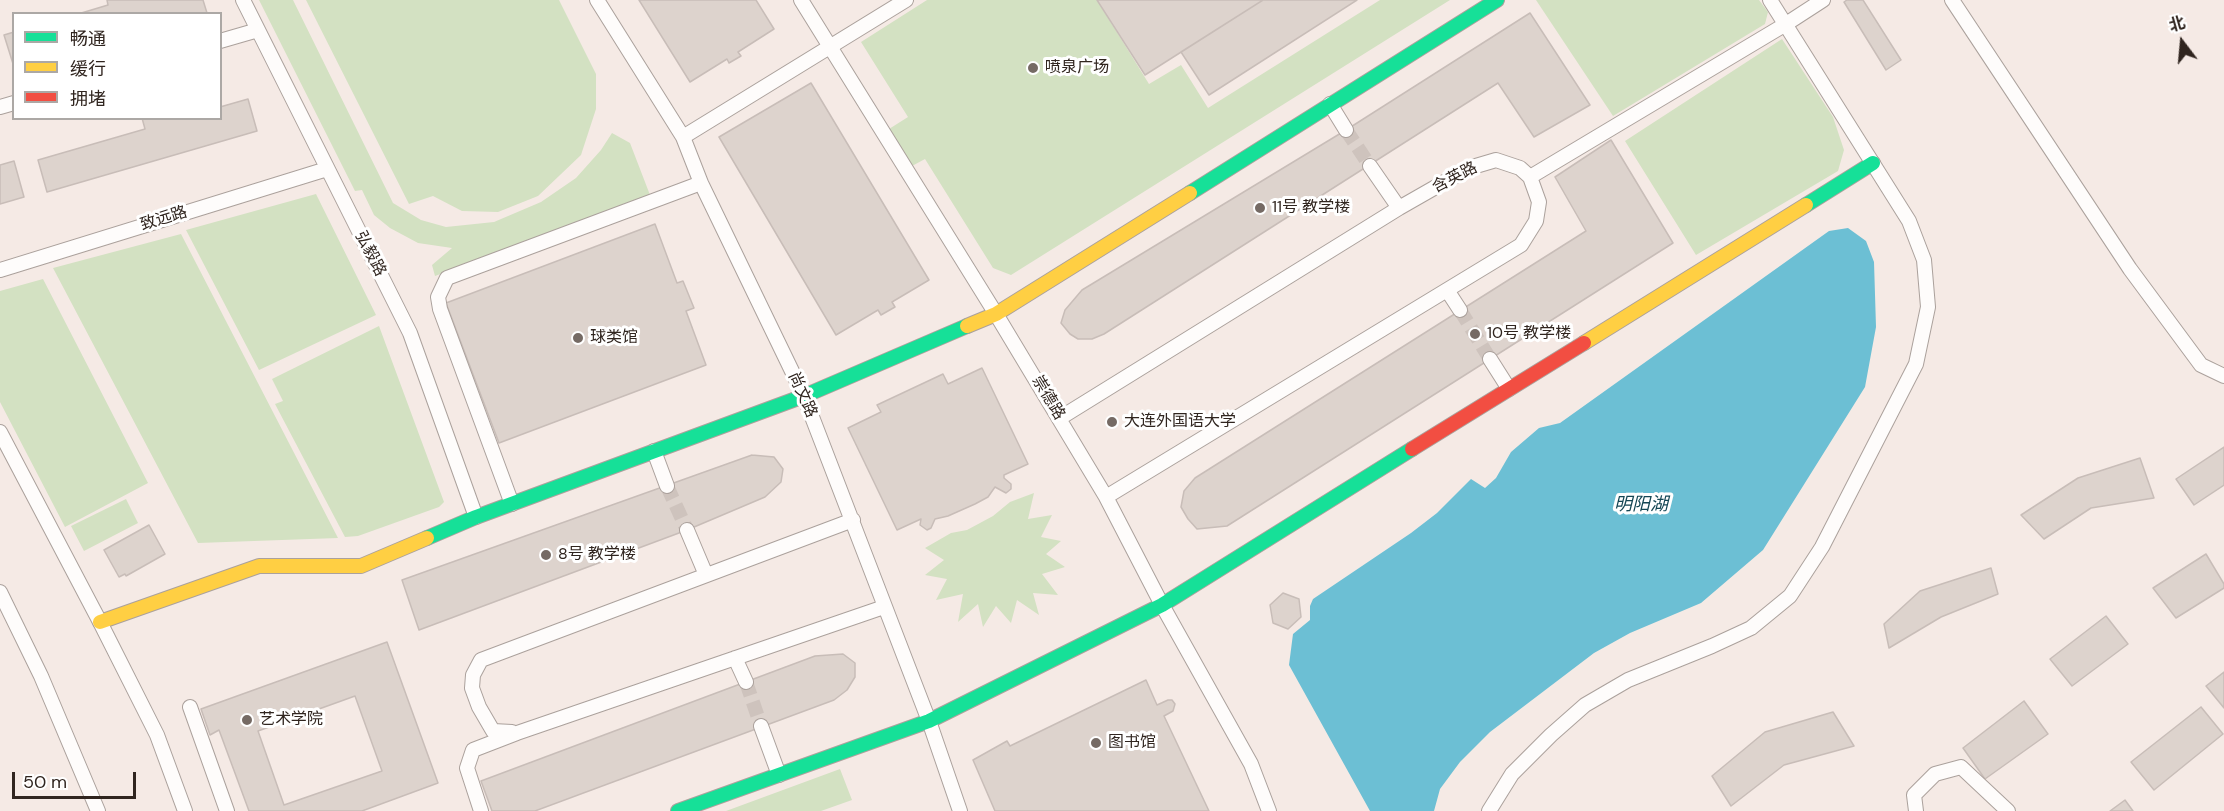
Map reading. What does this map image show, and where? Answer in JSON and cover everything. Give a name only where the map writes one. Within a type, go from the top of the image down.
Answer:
[{"type":"street","name":"弘毅路","points":[[243,0],[410,333],[476,517]]},
{"type":"street","name":"尚文路","points":[[597,0],[682,137],[700,183],[804,396],[929,721],[960,811]]},
{"type":"street","name":"崇德路","points":[[801,0],[1060,418],[1106,497],[1162,605],[1251,764],[1269,811]]},
{"type":"street","points":[[682,137],[906,0]]},
{"type":"street","points":[[100,622],[259,566],[361,566],[476,517],[804,396],[996,314],[1497,0]]},
{"type":"street","points":[[1489,811],[1512,774],[1585,705],[1628,680],[1712,646],[1751,627],[1790,596],[1822,547],[1916,364],[1928,307],[1924,260],[1910,221],[1770,0]]},
{"type":"street","points":[[1106,497],[1521,245],[1536,221],[1539,202],[1530,177],[1823,0]]},
{"type":"street","points":[[1952,0],[2130,269],[2201,365],[2224,376]]},
{"type":"street","points":[[222,40],[258,30]]},
{"type":"street","points":[[1330,104],[1346,130]]},
{"type":"street","name":"含英路","points":[[1060,418],[1399,208],[1468,168],[1496,160],[1520,168],[1530,177]]},
{"type":"street","points":[[678,811],[929,721],[1162,605],[1873,163]]},
{"type":"street","points":[[1370,166],[1399,208]]},
{"type":"street","name":"致远路","points":[[0,270],[327,169]]},
{"type":"street","points":[[512,504],[440,309],[438,297],[447,278],[700,183]]},
{"type":"street","points":[[1447,290],[1460,310]]},
{"type":"street","points":[[1490,359],[1509,389]]},
{"type":"street","points":[[0,432],[157,735],[185,811]]},
{"type":"street","points":[[654,451],[668,486]]},
{"type":"street","points":[[517,733],[493,730],[479,707],[472,688],[473,675],[481,660],[853,520]]},
{"type":"street","points":[[687,530],[706,575]]},
{"type":"street","points":[[0,592],[41,676],[98,811]]},
{"type":"street","points":[[482,811],[467,768],[473,750],[884,607]]},
{"type":"street","points":[[735,658],[746,682]]},
{"type":"street","points":[[190,707],[227,811]]},
{"type":"street","points":[[761,726],[779,775]]},
{"type":"street","points":[[1916,811],[1914,795],[1935,774],[1961,767],[2008,811]]},
{"type":"green space","points":[[259,0],[293,0],[393,203],[421,220],[446,227],[494,222],[541,202],[576,178],[601,150],[612,133],[630,143],[650,195],[435,276],[432,265],[452,248],[418,243],[390,228],[374,215],[362,190],[355,191]]},
{"type":"green space","points":[[306,0],[559,0],[596,74],[596,109],[581,155],[538,196],[498,212],[462,211],[433,196],[409,204]]},
{"type":"green space","points":[[927,0],[1097,0],[1149,84],[1181,65],[1208,108],[1380,0],[1450,0],[1011,275],[993,268],[925,159],[912,166],[889,129],[908,117],[861,42]]},
{"type":"green space","points":[[1536,0],[1759,0],[1768,12],[1765,24],[1613,116]]},
{"type":"green space","points":[[1782,39],[1833,117],[1844,150],[1838,171],[1696,255],[1625,141]]},
{"type":"green space","points":[[316,194],[376,315],[259,370],[186,230]]},
{"type":"green space","points":[[181,234],[338,538],[198,543],[53,268]]},
{"type":"green space","points":[[43,279],[148,483],[65,527],[0,402],[0,291]]},
{"type":"green space","points":[[379,326],[444,502],[439,507],[358,536],[345,537],[275,404],[283,401],[272,379]]},
{"type":"green space","points":[[1034,493],[1028,519],[1052,515],[1041,537],[1061,541],[1046,554],[1065,567],[1042,574],[1058,595],[1033,593],[1039,615],[1017,600],[1011,623],[996,606],[983,627],[978,604],[958,622],[963,594],[936,600],[947,579],[925,575],[944,560],[925,548],[951,533],[967,530],[993,516],[1010,502]]},
{"type":"green space","points":[[126,499],[138,523],[84,551],[71,526]]},
{"type":"green space","points":[[840,769],[852,800],[821,811],[726,811]]},
{"type":"water","name":"明阳湖","points":[[1848,228],[1866,241],[1874,262],[1876,327],[1865,387],[1763,550],[1701,603],[1630,633],[1594,653],[1490,732],[1460,762],[1440,789],[1434,811],[1370,811],[1289,665],[1293,634],[1310,620],[1310,606],[1313,599],[1411,533],[1437,513],[1471,479],[1485,488],[1496,478],[1511,452],[1539,428],[1560,423],[1829,231]]},
{"type":"building","points":[[107,0],[203,0],[207,12],[85,12],[108,5]]},
{"type":"building","points":[[639,0],[756,0],[774,29],[738,52],[741,56],[729,63],[727,59],[690,82]]},
{"type":"building","points":[[1097,0],[1263,0],[1145,75]]},
{"type":"building","points":[[1263,0],[1357,0],[1209,95],[1181,52]]},
{"type":"building","points":[[1863,0],[1901,60],[1886,70],[1844,2]]},
{"type":"building","name":"11号 教学楼","points":[[1530,13],[1590,105],[1534,137],[1498,83],[1104,334],[1092,339],[1078,339],[1070,334],[1061,323],[1065,310],[1082,290],[1346,130]]},
{"type":"building","points":[[12,33],[12,61],[4,35]]},
{"type":"building","points":[[811,83],[929,280],[892,302],[895,307],[881,315],[878,310],[836,335],[719,137]]},
{"type":"building","points":[[248,99],[257,131],[47,192],[38,160],[145,129],[143,120],[222,120],[222,106]]},
{"type":"building","name":"10号 教学楼","points":[[1611,140],[1673,243],[1227,526],[1197,529],[1181,507],[1184,491],[1195,478],[1586,231],[1555,177]]},
{"type":"building","points":[[14,161],[24,197],[0,204],[0,165]]},
{"type":"building","name":"球类馆","points":[[655,224],[677,283],[683,281],[694,308],[686,311],[706,365],[499,443],[446,303]]},
{"type":"building","points":[[982,368],[1028,464],[1004,475],[1004,478],[1011,484],[1011,489],[1006,493],[995,487],[988,497],[975,504],[935,519],[931,528],[927,530],[920,525],[921,519],[897,530],[848,428],[881,412],[877,405],[943,374],[948,384]]},
{"type":"building","points":[[2224,447],[2224,485],[2194,505],[2176,479]]},
{"type":"building","name":"8号 教学楼","points":[[752,455],[774,457],[783,469],[781,482],[765,497],[687,530],[419,630],[402,580]]},
{"type":"building","points":[[2140,458],[2154,498],[2091,508],[2044,539],[2021,515],[2078,478]]},
{"type":"building","points":[[149,525],[165,554],[126,576],[125,574],[119,577],[104,550]]},
{"type":"building","points":[[2206,554],[2224,584],[2224,588],[2176,618],[2153,588]]},
{"type":"building","points":[[1991,568],[1998,594],[1941,617],[1889,648],[1884,624],[1920,591]]},
{"type":"building","points":[[1283,593],[1299,599],[1301,617],[1288,629],[1273,623],[1270,605]]},
{"type":"building","points":[[2106,616],[2128,644],[2072,686],[2050,659]]},
{"type":"building","name":"艺术学院","points":[[387,642],[438,783],[362,811],[249,811],[219,730],[210,735],[201,709]],"holes":[[[355,696],[382,771],[284,805],[258,731]]]},
{"type":"building","points":[[843,654],[855,663],[855,677],[847,690],[834,700],[535,811],[492,811],[481,781],[815,656]]},
{"type":"building","points":[[2224,672],[2224,708],[2206,686]]},
{"type":"building","name":"图书馆","points":[[1146,680],[1157,705],[1168,700],[1172,700],[1175,704],[1173,711],[1164,716],[1209,811],[995,811],[973,760],[1007,741],[1010,746]]},
{"type":"building","points":[[2024,701],[2048,734],[1985,779],[1963,748]]},
{"type":"building","points":[[2201,707],[2223,734],[2154,790],[2131,762]]},
{"type":"building","points":[[1833,712],[1854,746],[1784,765],[1731,806],[1712,776],[1765,732]]},
{"type":"building","points":[[2125,800],[2133,811],[2110,811]]},
{"type":"tunnel","points":[[1346,130],[1370,166]]},
{"type":"tunnel","points":[[1460,310],[1490,359]]},
{"type":"tunnel","points":[[667,486],[687,530]]},
{"type":"tunnel","points":[[746,682],[761,726]]},
{"type":"traffic: fast","points":[[1190,193],[1497,0]]},
{"type":"traffic: fast","points":[[1806,205],[1873,163]]},
{"type":"traffic: fast","points":[[427,538],[476,517],[804,396],[967,326]]},
{"type":"traffic: fast","points":[[678,811],[929,721],[1162,605],[1412,449]]},
{"type":"traffic: slow","points":[[967,326],[996,314],[1190,193]]},
{"type":"traffic: slow","points":[[1584,343],[1806,205]]},
{"type":"traffic: slow","points":[[100,622],[259,566],[361,566],[427,538]]},
{"type":"traffic: jam","points":[[1412,449],[1584,343]]},
{"type":"place","name":"喷泉广场","points":[[1033,68]]},
{"type":"place","name":"11号 教学楼","points":[[1260,208]]},
{"type":"place","name":"10号 教学楼","points":[[1475,334]]},
{"type":"place","name":"球类馆","points":[[578,338]]},
{"type":"place","name":"大连外国语大学","points":[[1112,422]]},
{"type":"place","name":"8号 教学楼","points":[[546,555]]},
{"type":"place","name":"艺术学院","points":[[247,720]]},
{"type":"place","name":"图书馆","points":[[1096,743]]}]
